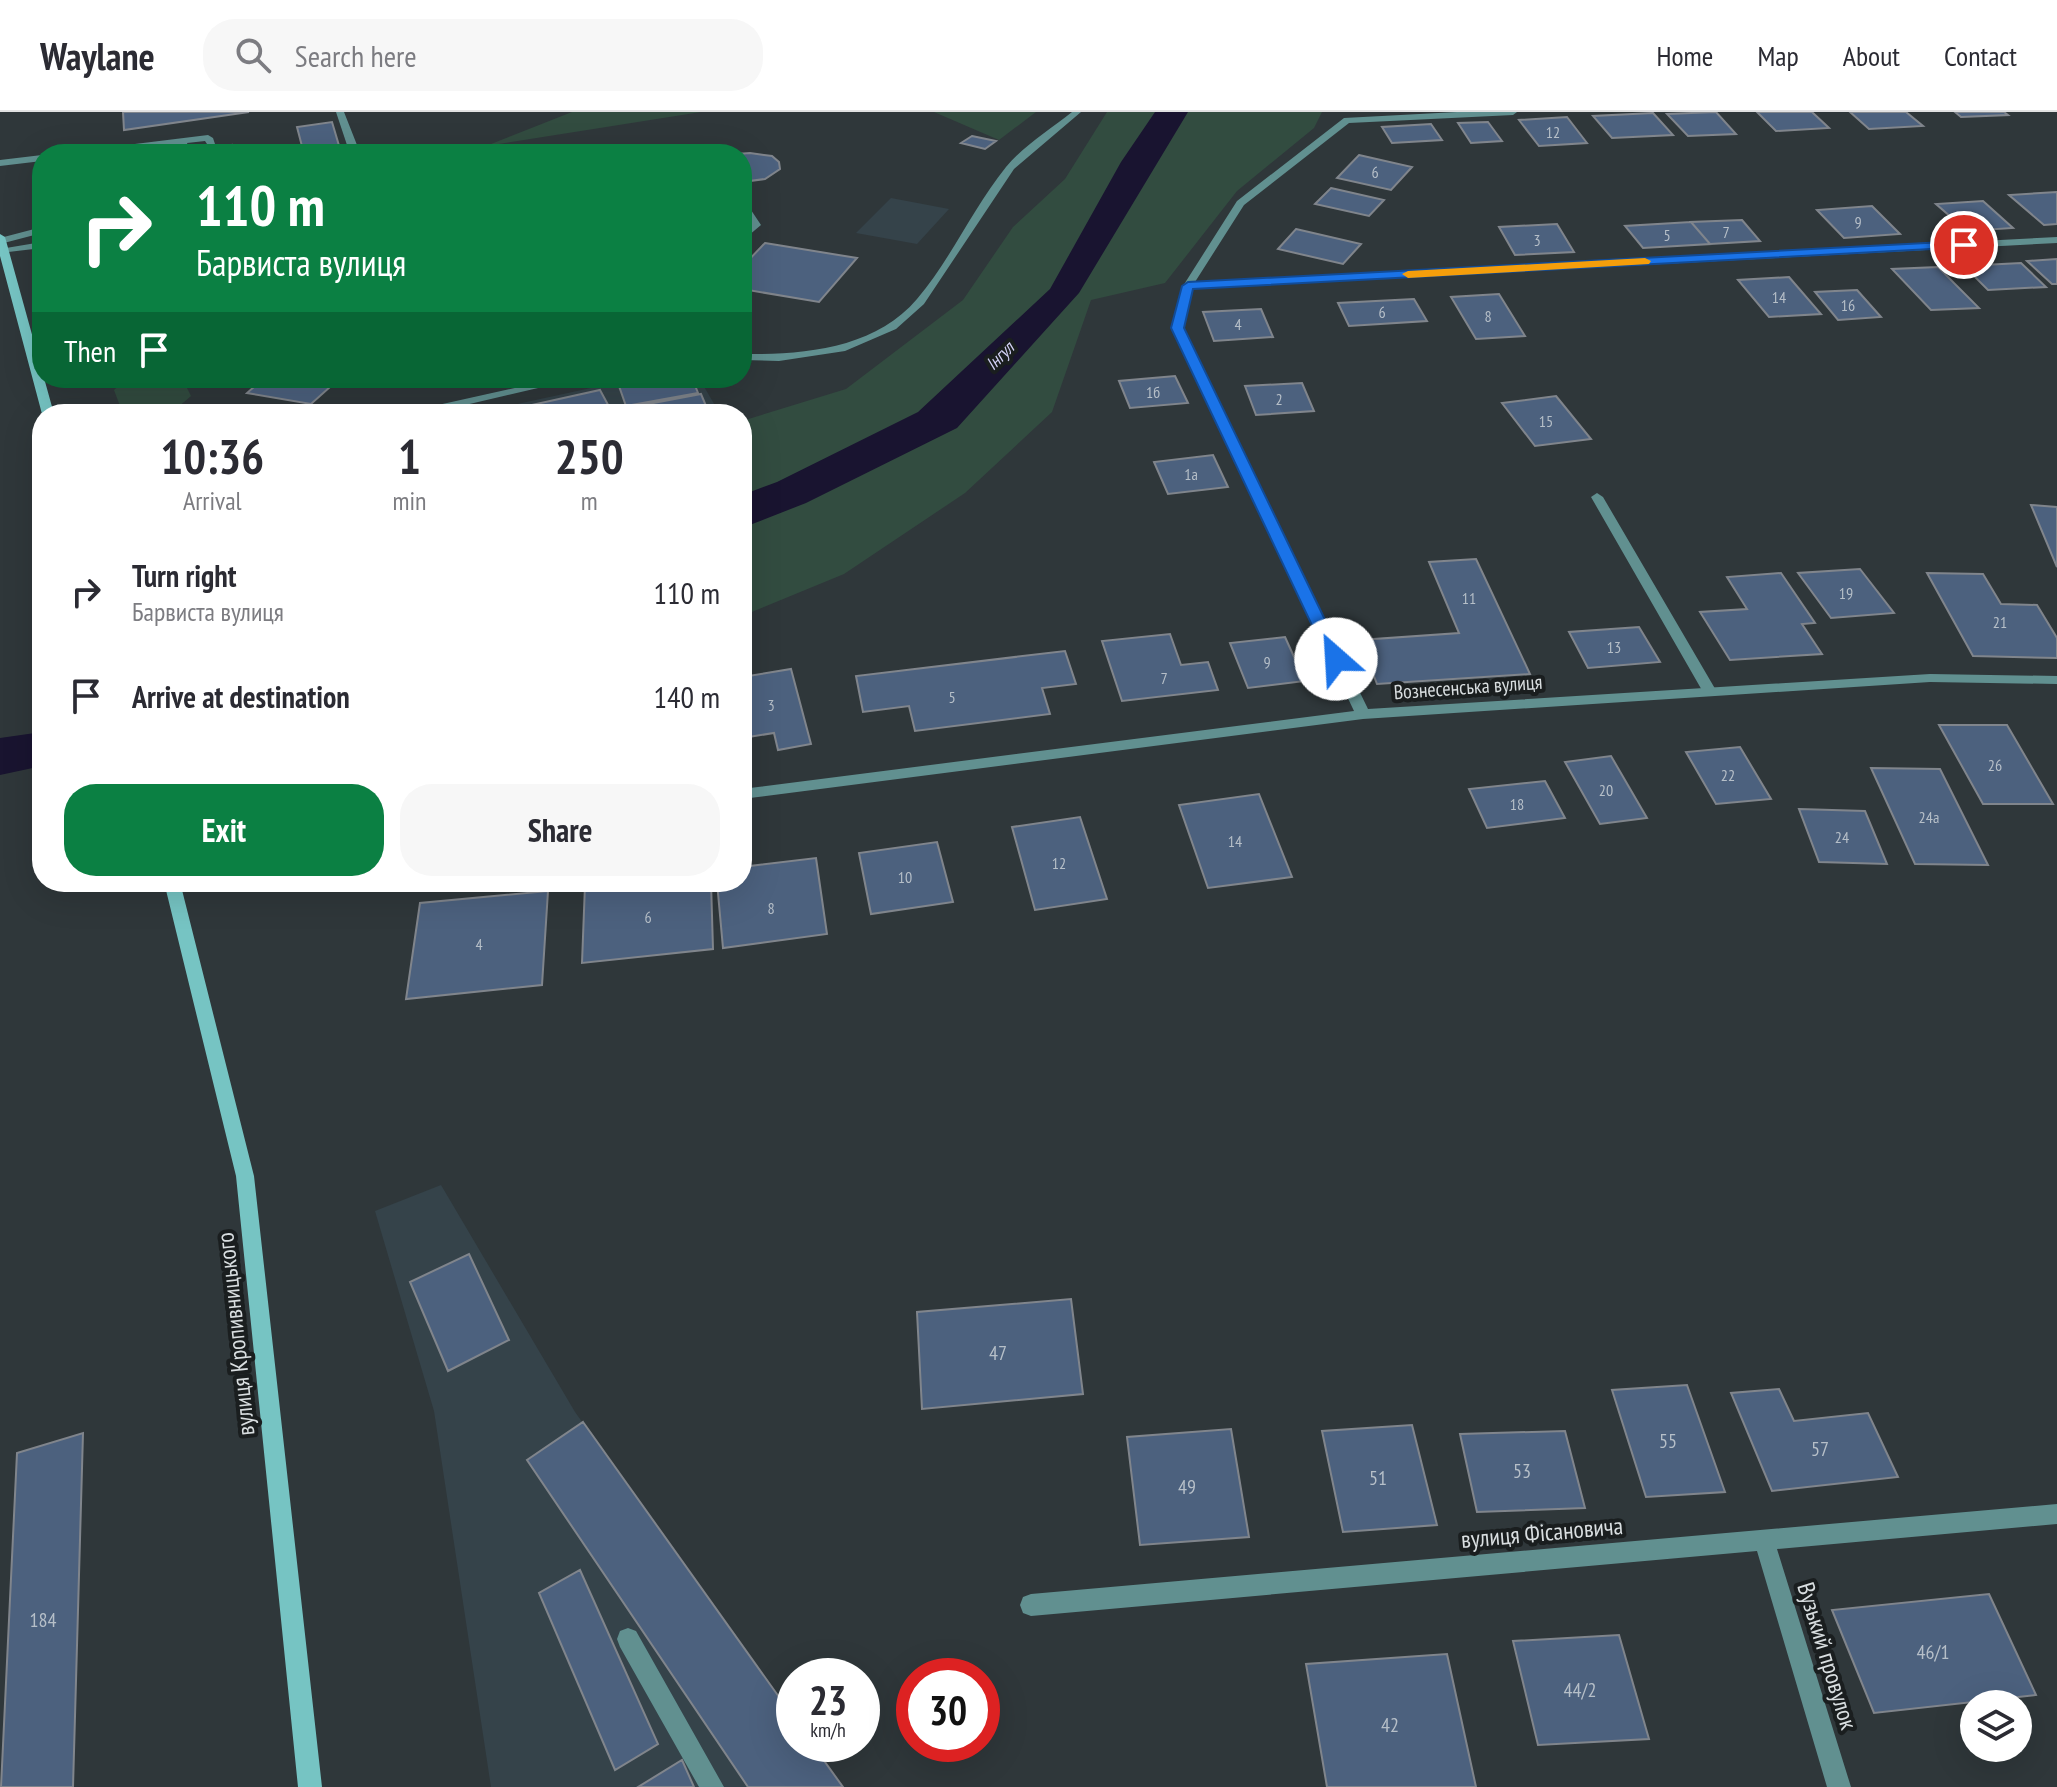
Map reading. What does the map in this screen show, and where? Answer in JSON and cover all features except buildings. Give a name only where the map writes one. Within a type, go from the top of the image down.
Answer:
[{"type":"main road","points":[[2,243],[32,355]]},
{"type":"main road","name":"вулиця Кропивницького","points":[[174,892],[245,1176],[310,1787]]},
{"type":"street","points":[[340,112],[352,144]]},
{"type":"street","points":[[752,357],[779,358],[845,348],[892,327],[920,302],[1011,167],[1077,112]]},
{"type":"street","points":[[1363,714],[1177,328],[1188,286],[1240,203],[1347,116],[1513,112]]},
{"type":"street","points":[[171,144],[208,138],[212,144]]},
{"type":"street","points":[[0,163],[32,159]]},
{"type":"street","points":[[2,243],[32,233]]},
{"type":"street","points":[[1188,286],[2057,240]]},
{"type":"street","points":[[2,243],[32,244]]},
{"type":"street","points":[[475,404],[537,388]]},
{"type":"street","points":[[1597,497],[1710,692]]},
{"type":"street","name":"Вознесенська вулиця","points":[[752,793],[1363,714],[1930,678],[2057,680]]},
{"type":"street","name":"вулиця Фісановича","points":[[1031,1605],[2057,1514]]},
{"type":"street","name":"Вузький провулок","points":[[1764,1540],[1839,1787]]},
{"type":"street","points":[[628,1639],[712,1787]]},
{"type":"shaded area","points":[[891,198],[949,209],[917,244],[856,233]]},
{"type":"shaded area","points":[[591,388],[705,388],[714,404],[517,404]]},
{"type":"shaded area","points":[[441,1185],[575,1412],[776,1693],[776,1762],[825,1762],[843,1787],[491,1787],[434,1411],[375,1211]]},
{"type":"green space","points":[[572,112],[701,112],[499,144],[491,144]]},
{"type":"green space","points":[[934,112],[1036,112],[999,140]]},
{"type":"green space","points":[[1107,112],[1322,112],[1314,128],[1237,191],[1165,283],[1091,300],[1052,412],[965,493],[844,574],[752,612],[752,418],[846,389],[963,300],[1013,227],[1065,179]]},
{"type":"green space","points":[[187,388],[191,396],[182,404],[119,404],[114,390]]},
{"type":"water","name":"Інгул","points":[[1155,112],[1188,112],[1079,293],[957,428],[806,503],[752,524],[752,491],[918,412],[1050,289],[1121,162]]},
{"type":"water","points":[[32,733],[32,768],[0,775],[0,738]]},
{"type":"slow traffic","points":[[1408,274],[1645,261]]},
{"type":"route","points":[[1336,659],[1177,328],[1188,286],[1964,245]]}]
